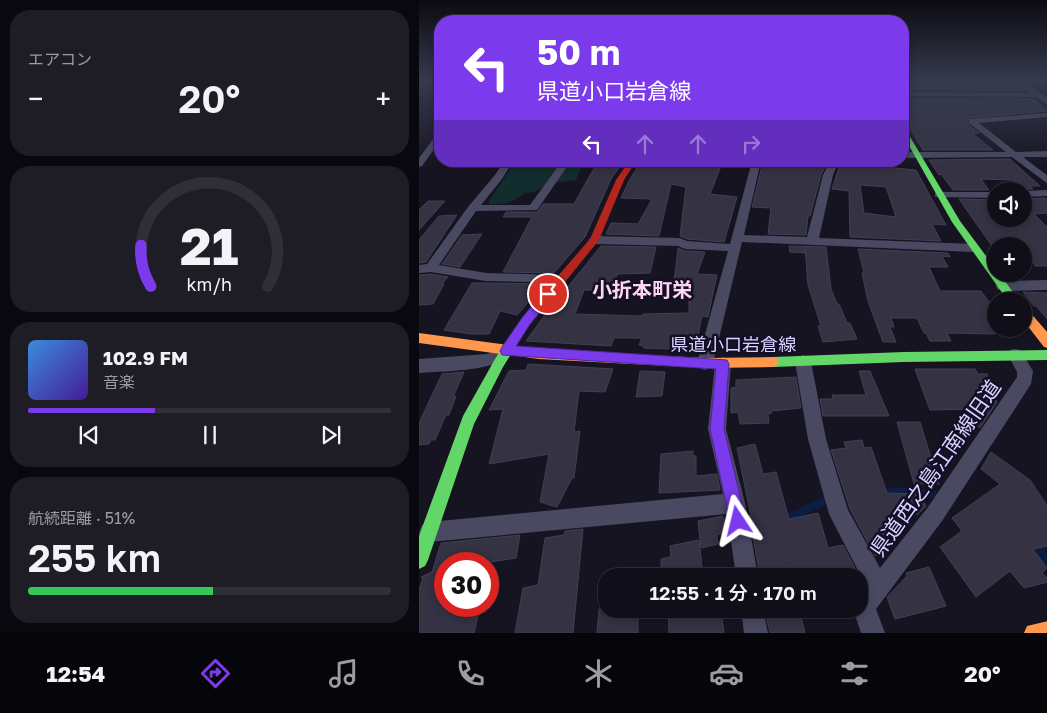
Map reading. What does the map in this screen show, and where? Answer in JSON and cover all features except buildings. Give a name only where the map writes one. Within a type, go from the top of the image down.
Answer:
[{"type":"main road","points":[[909,142],[939,195],[974,248],[1007,292]]},
{"type":"main road","points":[[419,560],[468,421],[506,351],[526,321],[594,240],[620,180],[629,167]]},
{"type":"main road","points":[[1032,324],[1047,343]]},
{"type":"main road","name":"県道小口岩倉線","points":[[419,338],[506,351],[714,363],[1047,355]]},
{"type":"main road","points":[[1034,633],[1047,630]]},
{"type":"street","points":[[1047,115],[972,121],[1047,181]]},
{"type":"street","points":[[419,164],[434,144]]},
{"type":"street","points":[[419,152],[434,151]]},
{"type":"street","points":[[909,155],[1047,154]]},
{"type":"street","points":[[425,268],[505,167]]},
{"type":"street","points":[[473,208],[533,208],[563,167]]},
{"type":"street","points":[[746,568],[735,503],[717,429],[714,363],[735,243],[755,167]]},
{"type":"street","points":[[813,242],[828,175],[832,167]]},
{"type":"street","points":[[1032,194],[1047,193]]},
{"type":"street","points":[[939,195],[987,195]]},
{"type":"street","points":[[594,240],[680,242],[685,245],[813,242],[974,248]]},
{"type":"street","points":[[425,268],[486,277],[559,280]]},
{"type":"street","points":[[1002,286],[1047,285]]},
{"type":"street","points":[[419,366],[489,360],[506,351]]},
{"type":"street","name":"県道西之島江南線旧道","points":[[873,633],[864,607],[935,514],[1025,379],[1025,371],[1015,355]]},
{"type":"street","points":[[803,362],[817,439],[839,514],[879,588]]},
{"type":"street","points":[[429,532],[735,503]]},
{"type":"street","points":[[754,618],[756,633]]},
{"type":"green space","points":[[559,167],[544,186],[535,192],[524,193],[508,202],[489,204],[489,201],[511,168]]},
{"type":"green space","points":[[565,167],[581,167],[576,180],[553,183]]},
{"type":"waterway","points":[[880,493],[895,491],[933,494]]},
{"type":"waterway","points":[[782,520],[827,500]]},
{"type":"waterway","points":[[1036,543],[1048,562]]},
{"type":"traffic: fast","points":[[909,140],[956,222],[1007,292]]},
{"type":"traffic: fast","points":[[419,560],[468,421],[499,363],[526,321],[548,295]]},
{"type":"traffic: fast","points":[[773,362],[904,357],[1048,355]]},
{"type":"traffic: slow","points":[[1032,323],[1048,343]]},
{"type":"traffic: slow","points":[[419,338],[539,354],[705,363],[773,362]]},
{"type":"traffic: slow","points":[[1034,633],[1048,630]]},
{"type":"traffic: jam","points":[[548,295],[594,240],[620,180],[629,167]]},
{"type":"district","name":"小折本町栄","points":[[642,289]]},
{"type":"route","points":[[548,294],[526,321],[506,351],[723,364],[717,429],[738,521]]}]
